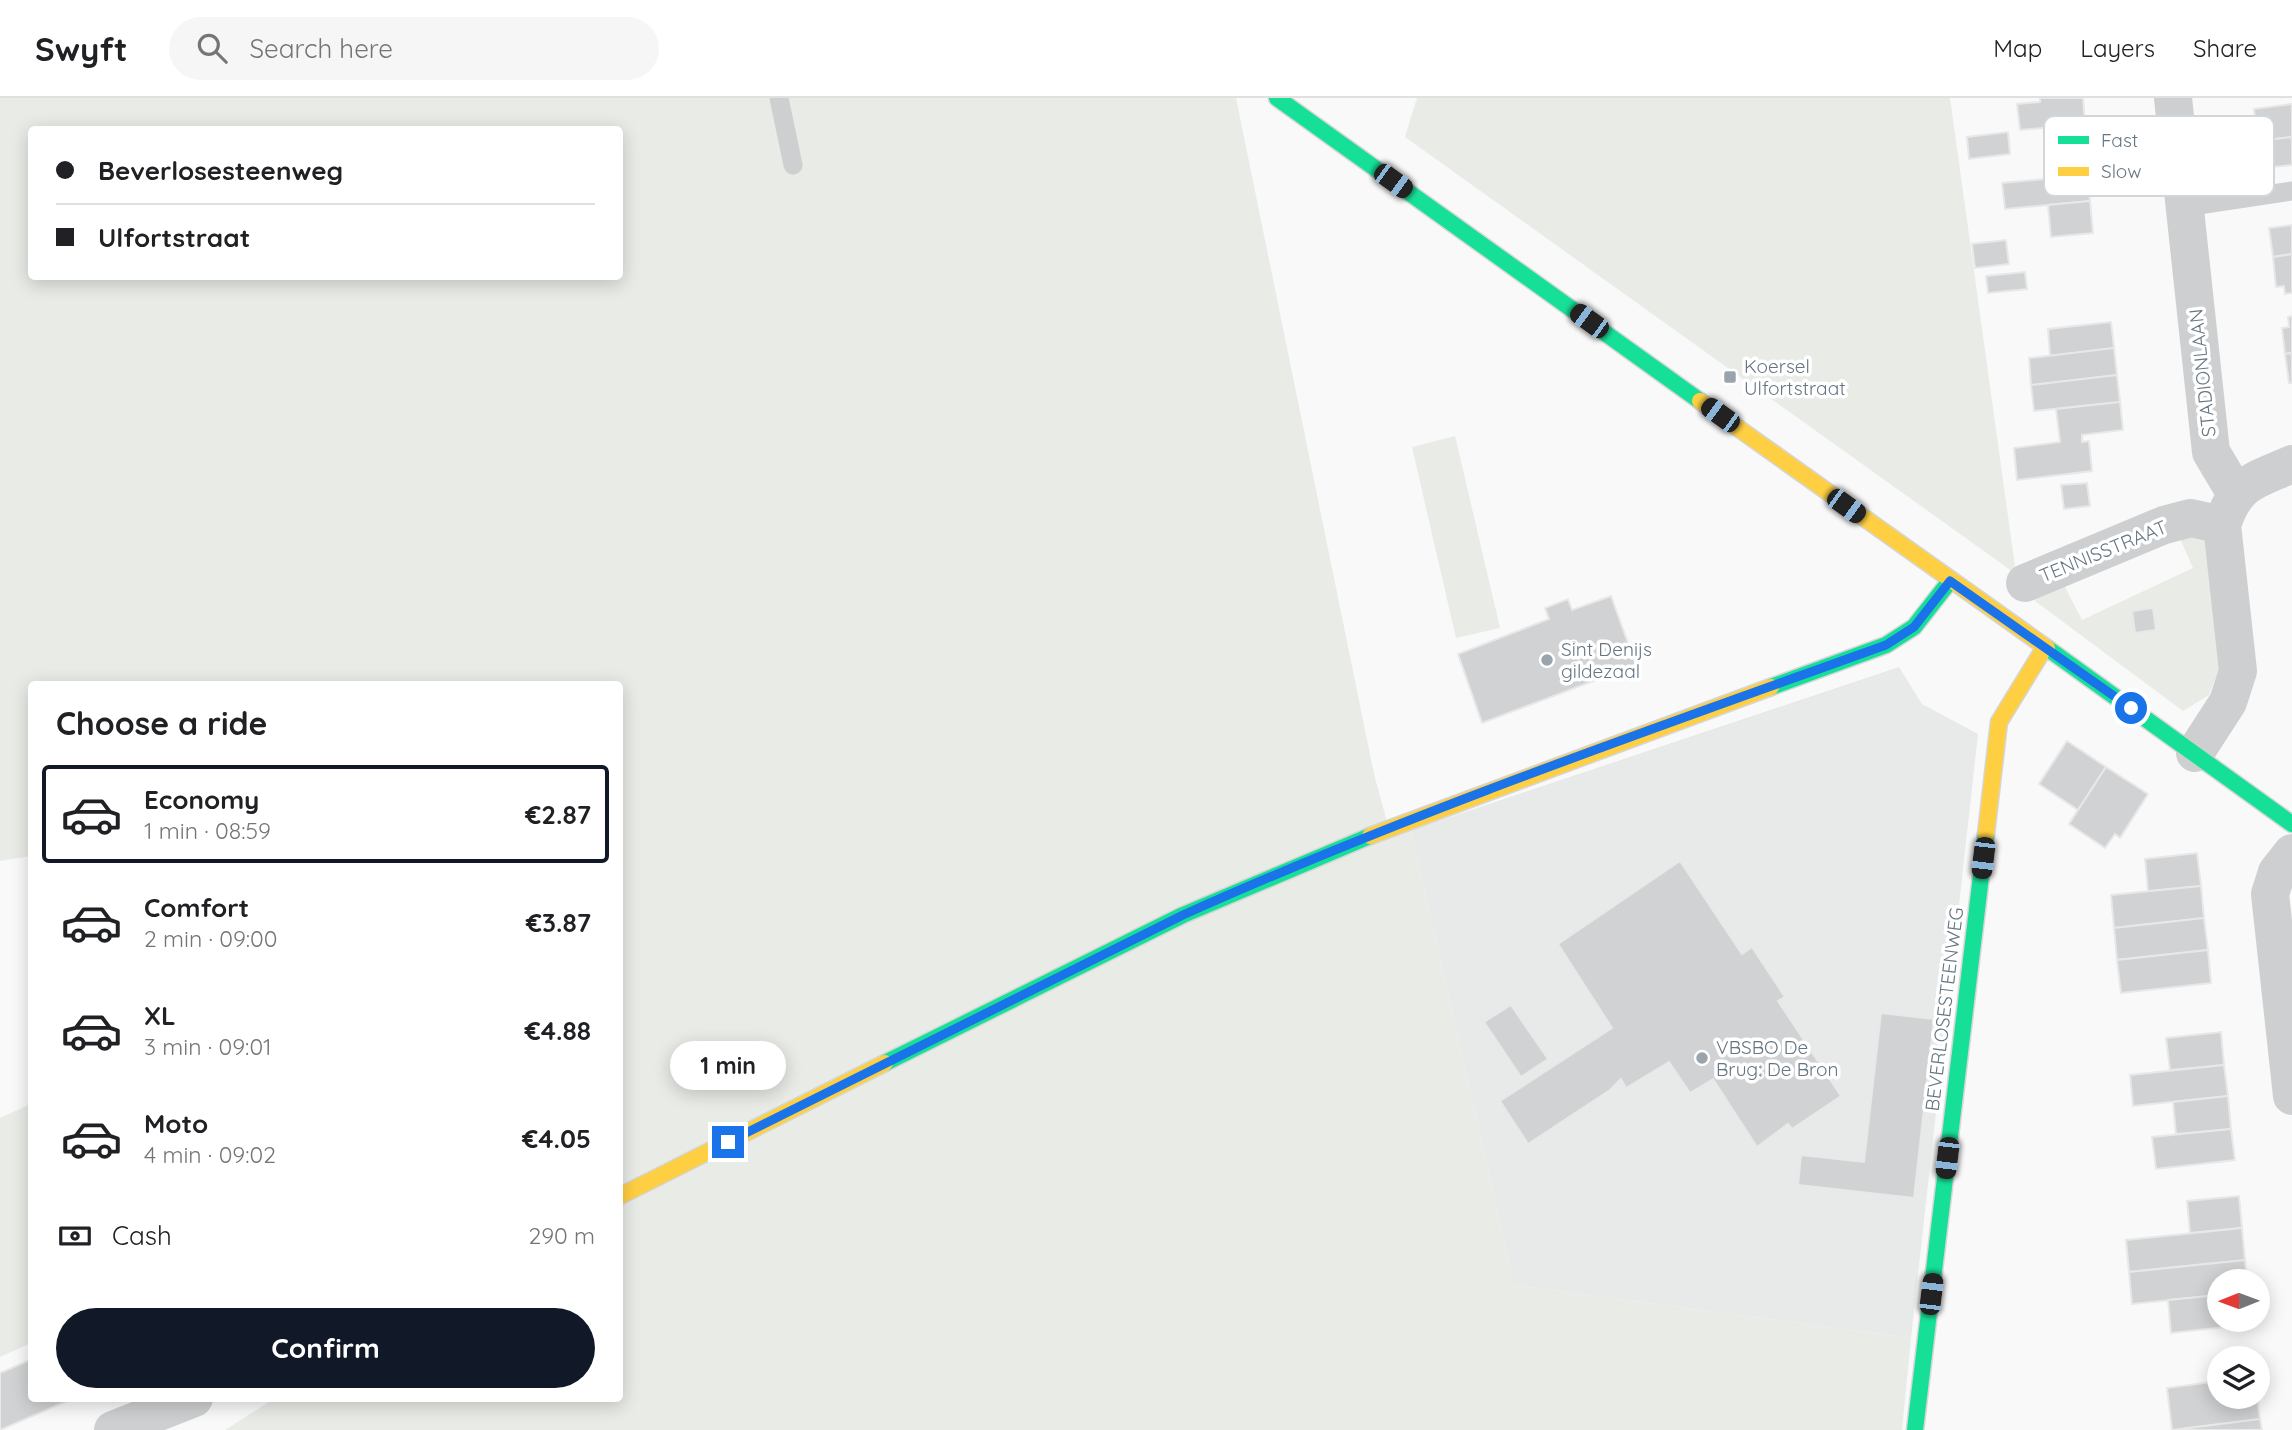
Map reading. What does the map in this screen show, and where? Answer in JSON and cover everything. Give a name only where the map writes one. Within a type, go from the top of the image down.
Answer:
[{"type":"street","points":[[1277,98],[2292,824]]},
{"type":"street","name":"STADIONLAAN","points":[[2173,98],[2175,116]]},
{"type":"street","name":"STADIONLAAN","points":[[2184,196],[2211,452],[2229,510],[2238,671],[2228,702],[2195,753]]},
{"type":"street","points":[[2229,510],[2248,484],[2292,464]]},
{"type":"street","name":"TENNISSTRAAT","points":[[2025,583],[2164,525],[2229,510]]},
{"type":"street","points":[[623,1195],[1183,915],[1253,883],[1451,805],[1886,645],[1914,627],[1950,581]]},
{"type":"street","name":"BEVERLOSESTEENWEG","points":[[1914,1430],[1999,722],[2045,647]]},
{"type":"street","points":[[2292,853],[2277,872],[2270,894],[2292,1096]]},
{"type":"street","points":[[113,1430],[184,1402]]},
{"type":"lane","points":[[779,98],[793,165]]},
{"type":"lane","points":[[2274,194],[2292,191]]},
{"type":"lane","points":[[2185,207],[2259,196]]},
{"type":"shaded area","points":[[0,98],[1236,98],[1374,774],[1391,837],[1411,830],[1514,1285],[1911,1338],[1902,1430],[225,1430],[269,1402],[623,1402],[623,681],[28,681],[28,856],[0,861]]},
{"type":"shaded area","points":[[1417,98],[1950,98],[2016,574],[1405,137]]},
{"type":"shaded area","points":[[1455,436],[1500,628],[1456,638],[1412,447]]},
{"type":"shaded area","points":[[2178,534],[2205,540],[2220,667],[2209,695],[2183,711],[2035,601],[2030,592],[2037,584],[2065,587],[2082,620],[2193,568]]},
{"type":"shaded area","name":"VBSBO De Brug: De Bron","points":[[1899,667],[1922,704],[1978,734],[1911,1338],[1514,1285],[1411,830]]},
{"type":"shaded area","points":[[28,1105],[28,1344],[0,1357],[0,1118]]},
{"type":"building","points":[[2040,98],[2083,98],[2084,116],[2044,116],[2044,128],[2020,130],[2017,104],[2040,102]]},
{"type":"building","points":[[2292,104],[2292,137],[2274,139],[2274,116],[2255,116],[2254,109]]},
{"type":"building","points":[[2008,132],[2010,154],[1969,159],[1967,137]]},
{"type":"building","points":[[2292,137],[2292,165],[2274,167],[2274,139]]},
{"type":"building","points":[[2044,179],[2044,196],[2090,196],[2090,201],[2005,209],[2002,183]]},
{"type":"building","points":[[2090,201],[2093,233],[2051,237],[2048,205]]},
{"type":"building","points":[[2292,225],[2292,254],[2273,257],[2269,228]]},
{"type":"building","points":[[2006,240],[2009,264],[1975,268],[1972,244]]},
{"type":"building","points":[[2292,254],[2292,293],[2285,294],[2284,286],[2276,287],[2273,257]]},
{"type":"building","points":[[2025,272],[2027,289],[1988,293],[1986,276]]},
{"type":"building","points":[[2292,316],[2292,353],[2285,354],[2282,328],[2289,327],[2288,317]]},
{"type":"building","points":[[2111,322],[2114,348],[2050,356],[2048,329]]},
{"type":"building","points":[[2114,348],[2117,375],[2031,385],[2029,358]]},
{"type":"building","points":[[2292,353],[2292,383],[2289,383],[2285,354]]},
{"type":"building","points":[[2117,375],[2120,402],[2034,411],[2031,385]]},
{"type":"building","points":[[2120,402],[2123,430],[2082,435],[2082,442],[2089,441],[2092,471],[2017,480],[2014,448],[2060,442],[2056,409]]},
{"type":"building","points":[[2087,483],[2090,506],[2064,509],[2061,485]]},
{"type":"building","name":"Sint Denijs gildezaal","points":[[1611,596],[1636,665],[1482,723],[1458,654],[1549,619],[1545,608],[1568,599],[1572,610]]},
{"type":"building","points":[[2153,608],[2156,630],[2135,633],[2132,611]]},
{"type":"building","points":[[2067,741],[2106,767],[2078,810],[2039,784]]},
{"type":"building","points":[[2106,767],[2148,794],[2120,838],[2115,834],[2105,848],[2069,824]]},
{"type":"building","points":[[2197,853],[2201,886],[2148,891],[2145,859]]},
{"type":"building","points":[[1680,861],[1742,954],[1752,947],[1785,997],[1778,1001],[1841,1096],[1792,1129],[1788,1124],[1757,1147],[1713,1079],[1690,1093],[1669,1062],[1626,1088],[1621,1079],[1610,1090],[1528,1144],[1500,1101],[1612,1028],[1558,944]]},
{"type":"building","points":[[2201,886],[2204,918],[2114,928],[2111,895]]},
{"type":"building","points":[[2204,918],[2208,950],[2117,960],[2114,928]]},
{"type":"building","points":[[2208,950],[2211,983],[2121,993],[2117,960]]},
{"type":"building","points":[[1511,1005],[1548,1059],[1521,1077],[1484,1022]]},
{"type":"building","points":[[1881,1013],[1934,1019],[1914,1198],[1798,1185],[1801,1155],[1864,1162]]},
{"type":"building","points":[[2221,1032],[2224,1065],[2170,1070],[2166,1038]]},
{"type":"building","points":[[2224,1065],[2228,1096],[2133,1106],[2130,1075]]},
{"type":"building","points":[[2228,1096],[2231,1129],[2176,1134],[2173,1102]]},
{"type":"building","points":[[2231,1129],[2235,1160],[2156,1169],[2152,1137]]},
{"type":"building","points":[[2239,1196],[2242,1228],[2190,1233],[2187,1201]]},
{"type":"building","points":[[2242,1228],[2245,1260],[2129,1272],[2126,1240]]},
{"type":"building","points":[[2245,1260],[2246,1269],[2207,1269],[2207,1296],[2132,1304],[2129,1272]]},
{"type":"building","points":[[2207,1296],[2207,1329],[2171,1333],[2168,1300]]},
{"type":"building","points":[[28,1361],[28,1402],[65,1402],[0,1430],[0,1373]]},
{"type":"building","points":[[2207,1383],[2207,1409],[2259,1409],[2260,1419],[2172,1430],[2167,1388]]},
{"type":"building","points":[[2260,1419],[2262,1430],[2174,1430]]},
{"type":"traffic: fast","points":[[1277,98],[1700,401]]},
{"type":"traffic: fast","points":[[1771,687],[1886,645],[1914,627],[1950,581]]},
{"type":"traffic: fast","points":[[2047,648],[2292,824]]},
{"type":"traffic: fast","points":[[1915,1430],[1986,834]]},
{"type":"traffic: fast","points":[[885,1063],[1183,915],[1370,836]]},
{"type":"traffic: slow","points":[[1700,401],[2047,648]]},
{"type":"traffic: slow","points":[[1986,834],[1999,722],[2045,647]]},
{"type":"traffic: slow","points":[[1370,836],[1771,687]]},
{"type":"traffic: slow","points":[[623,1194],[885,1063]]},
{"type":"place","name":"Koersel Ulfortstraat","points":[[1730,377]]},
{"type":"place","name":"Sint Denijs gildezaal","points":[[1547,660]]},
{"type":"place","name":"VBSBO De Brug: De Bron","points":[[1702,1058]]},
{"type":"route","points":[[728,1142],[1183,915],[1253,883],[1451,805],[1886,645],[1914,627],[1950,581],[2131,708]]}]
